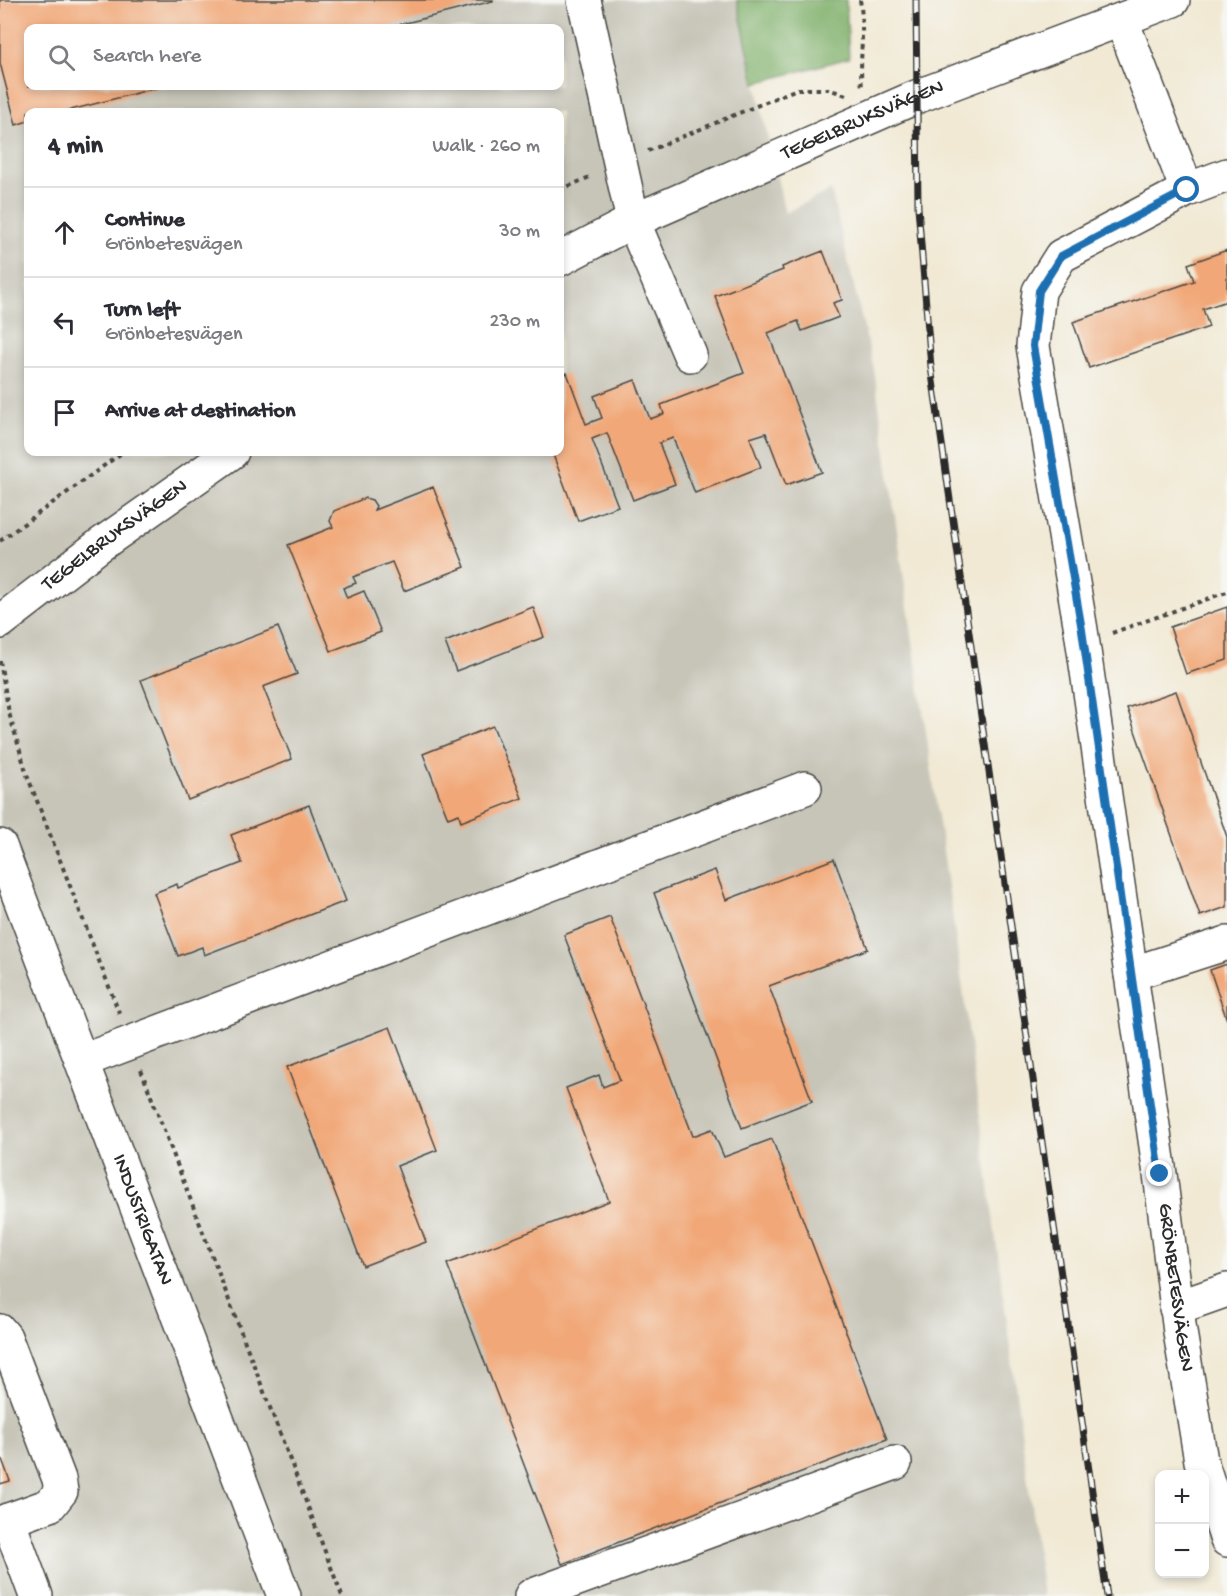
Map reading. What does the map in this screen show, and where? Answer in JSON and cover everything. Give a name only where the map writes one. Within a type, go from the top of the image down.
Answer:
[{"type":"street","points":[[584,0],[633,221],[690,355]]},
{"type":"street","name":"TEGELBRUKSVÄGEN","points":[[564,257],[633,221],[916,97],[1173,0]]},
{"type":"street","points":[[1122,21],[1187,190]]},
{"type":"street","name":"GRÖNBETESVÄGEN","points":[[1227,175],[1187,190],[1061,256],[1039,291],[1033,346],[1083,643],[1176,1308],[1201,1461],[1227,1540]]},
{"type":"street","name":"TEGELBRUKSVÄGEN","points":[[0,622],[100,545],[226,456]]},
{"type":"street","points":[[82,1061],[805,788]]},
{"type":"street","name":"INDUSTRIGATAN","points":[[0,846],[284,1596]]},
{"type":"street","points":[[1131,974],[1227,943]]},
{"type":"street","points":[[1176,1308],[1227,1290]]},
{"type":"street","points":[[0,1331],[5,1337],[55,1468],[61,1491],[50,1505],[4,1521],[36,1596]]},
{"type":"street","points":[[531,1596],[895,1463]]},
{"type":"path","points":[[860,0],[862,13],[860,68],[863,95]]},
{"type":"path","points":[[564,188],[797,89],[828,89],[855,98]]},
{"type":"path","points":[[0,541],[117,456]]},
{"type":"path","points":[[1083,643],[1227,592]]},
{"type":"path","points":[[0,661],[9,713],[27,775],[342,1596]]},
{"type":"shaded area","points":[[0,0],[737,0],[785,213],[831,190],[874,370],[963,990],[1043,1596],[0,1596]]},
{"type":"green space","points":[[737,0],[846,0],[849,58],[755,83]]},
{"type":"building","points":[[0,0],[493,0],[402,24],[24,24],[24,90],[148,90],[79,108],[24,108],[24,122],[16,125],[0,63]]},
{"type":"building","points":[[1227,250],[1227,301],[1203,309],[1209,327],[1089,368],[1073,322],[1194,281],[1188,264]]},
{"type":"building","points":[[823,251],[842,300],[833,303],[839,317],[802,331],[798,321],[768,333],[822,472],[786,485],[766,433],[750,438],[761,467],[695,493],[673,438],[659,443],[675,484],[633,500],[607,433],[592,439],[618,506],[578,521],[554,456],[564,456],[564,374],[567,373],[586,424],[602,418],[594,396],[635,380],[650,419],[664,414],[661,405],[744,373],[715,296],[783,270],[782,267]]},
{"type":"building","points":[[433,487],[465,567],[404,591],[392,562],[353,577],[356,583],[343,588],[347,598],[364,591],[381,632],[331,651],[288,545],[333,527],[330,521],[334,511],[365,498],[372,500],[376,506],[374,510]]},
{"type":"building","points":[[533,607],[544,637],[456,671],[445,642]]},
{"type":"building","points":[[1227,607],[1227,660],[1186,674],[1170,627]]},
{"type":"building","points":[[278,627],[297,674],[263,687],[292,759],[188,800],[141,680]]},
{"type":"building","points":[[1176,691],[1227,837],[1227,907],[1200,916],[1127,708]]},
{"type":"building","points":[[493,726],[522,798],[461,822],[459,814],[448,818],[423,754]]},
{"type":"building","points":[[309,805],[346,901],[204,955],[202,947],[178,956],[154,893],[177,884],[178,888],[242,863],[231,835]]},
{"type":"building","points":[[834,859],[868,949],[769,986],[812,1101],[742,1128],[654,893],[715,870],[726,900]]},
{"type":"building","points":[[610,917],[693,1136],[712,1129],[724,1157],[772,1139],[887,1439],[562,1564],[447,1264],[609,1201],[566,1088],[599,1075],[603,1087],[620,1080],[564,935]]},
{"type":"building","points":[[1227,964],[1227,1020],[1210,970]]},
{"type":"building","points":[[390,1027],[437,1150],[397,1166],[426,1242],[363,1266],[287,1067]]},
{"type":"building","points":[[0,1454],[10,1481],[0,1484]]},
{"type":"railway","points":[[916,0],[918,207],[931,367],[1107,1596]]},
{"type":"route","points":[[1160,1174],[1082,630],[1033,346],[1039,291],[1061,256],[1187,190]]}]
